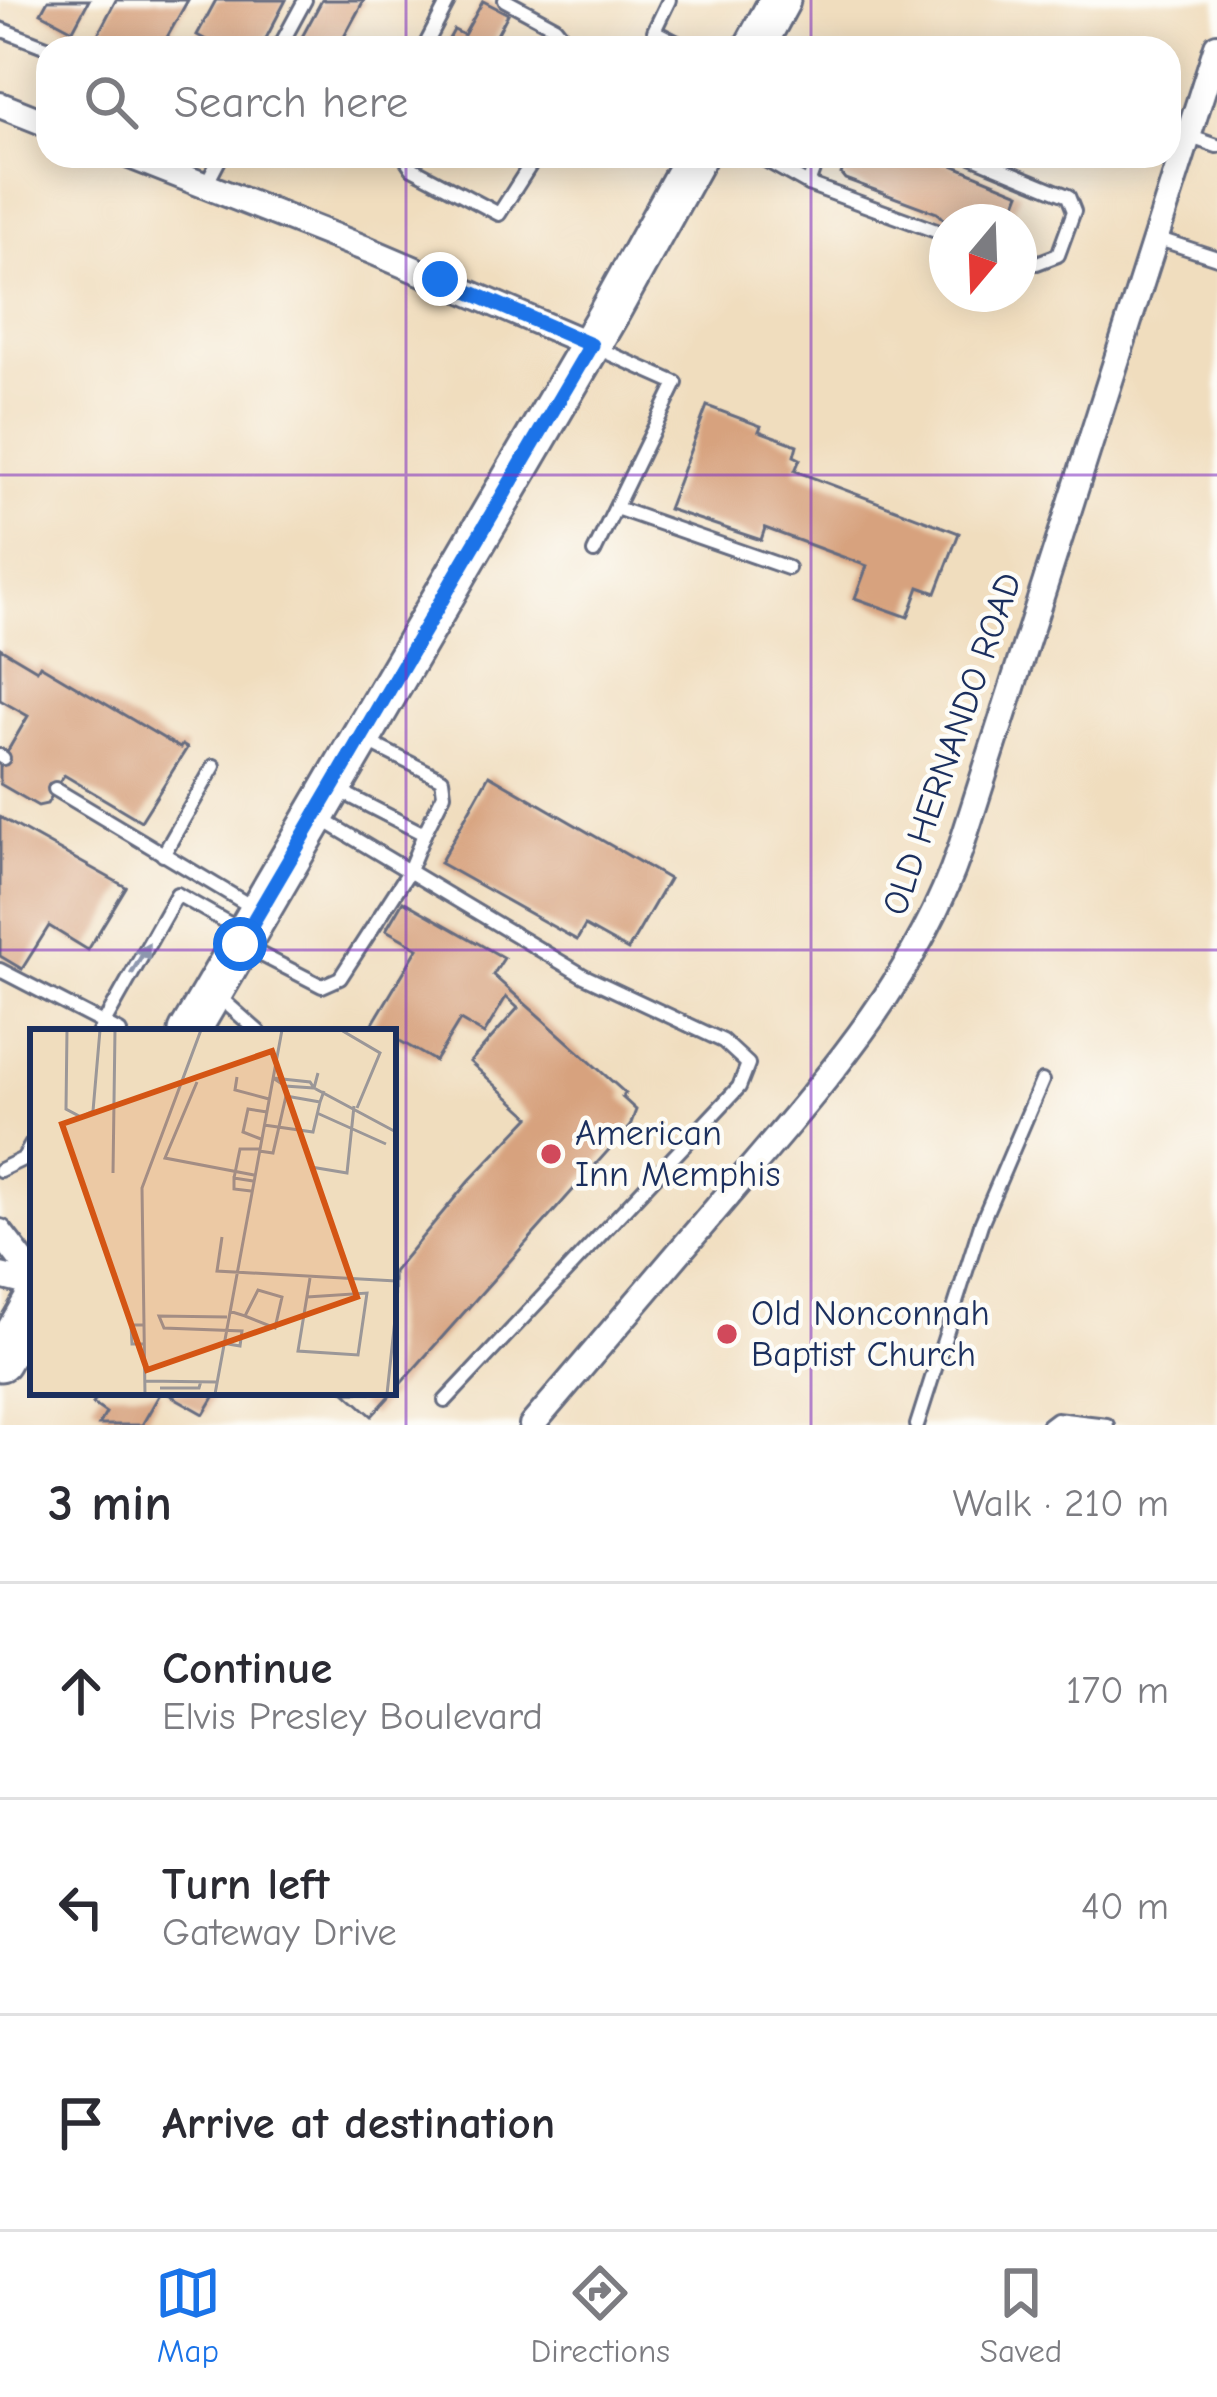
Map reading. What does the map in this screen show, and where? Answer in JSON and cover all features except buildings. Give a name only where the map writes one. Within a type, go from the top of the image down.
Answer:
[{"type":"main road","points":[[760,36],[778,0]]},
{"type":"main road","points":[[191,1029],[591,345],[687,168]]},
{"type":"main road","points":[[0,1361],[30,1308]]},
{"type":"street","name":"OLD HERNANDO ROAD","points":[[1181,158],[1217,46]]},
{"type":"street","points":[[0,105],[36,119]]},
{"type":"street","points":[[161,168],[591,345]]},
{"type":"street","name":"OLD HERNANDO ROAD","points":[[532,1425],[822,1083],[917,949],[960,850],[1178,168]]},
{"type":"street","points":[[0,1232],[30,1271]]},
{"type":"street","points":[[0,1276],[30,1283]]},
{"type":"lane","points":[[286,36],[305,0]]},
{"type":"lane","points":[[430,36],[448,0]]},
{"type":"lane","points":[[505,0],[555,27],[562,36]]},
{"type":"lane","points":[[664,36],[654,31],[669,0]]},
{"type":"lane","points":[[0,29],[36,43]]},
{"type":"lane","points":[[1188,136],[1217,146]]},
{"type":"lane","points":[[206,185],[215,168]]},
{"type":"lane","points":[[412,168],[499,214],[528,168]]},
{"type":"lane","points":[[779,168],[808,184],[929,228]]},
{"type":"lane","points":[[808,184],[814,168]]},
{"type":"lane","points":[[999,168],[1068,196],[1073,211],[1058,255],[1037,263]]},
{"type":"lane","points":[[1156,238],[1217,258]]},
{"type":"lane","points":[[591,345],[676,383],[594,552]]},
{"type":"lane","points":[[616,508],[788,568]]},
{"type":"lane","points":[[55,790],[163,855],[322,986],[340,978],[408,873],[444,794],[442,779],[359,737]]},
{"type":"lane","points":[[163,855],[214,766]]},
{"type":"lane","points":[[322,800],[424,834]]},
{"type":"lane","points":[[322,800],[408,873],[584,976],[723,1041],[748,1064],[739,1087],[445,1401]]},
{"type":"lane","points":[[0,970],[101,1028],[177,894],[248,929]]},
{"type":"lane","points":[[212,991],[256,1029]]},
{"type":"lane","points":[[917,1425],[981,1224],[1042,1081]]},
{"type":"lane","points":[[0,1170],[23,1159],[30,1147]]},
{"type":"lane","points":[[1048,1425],[1056,1419],[1107,1425]]},
{"type":"place","name":"American Inn Memphis","points":[[551,1154]]},
{"type":"place","name":"Old Nonconnah Baptist Church","points":[[727,1334]]},
{"type":"route","points":[[240,944],[591,345],[440,279]]}]
